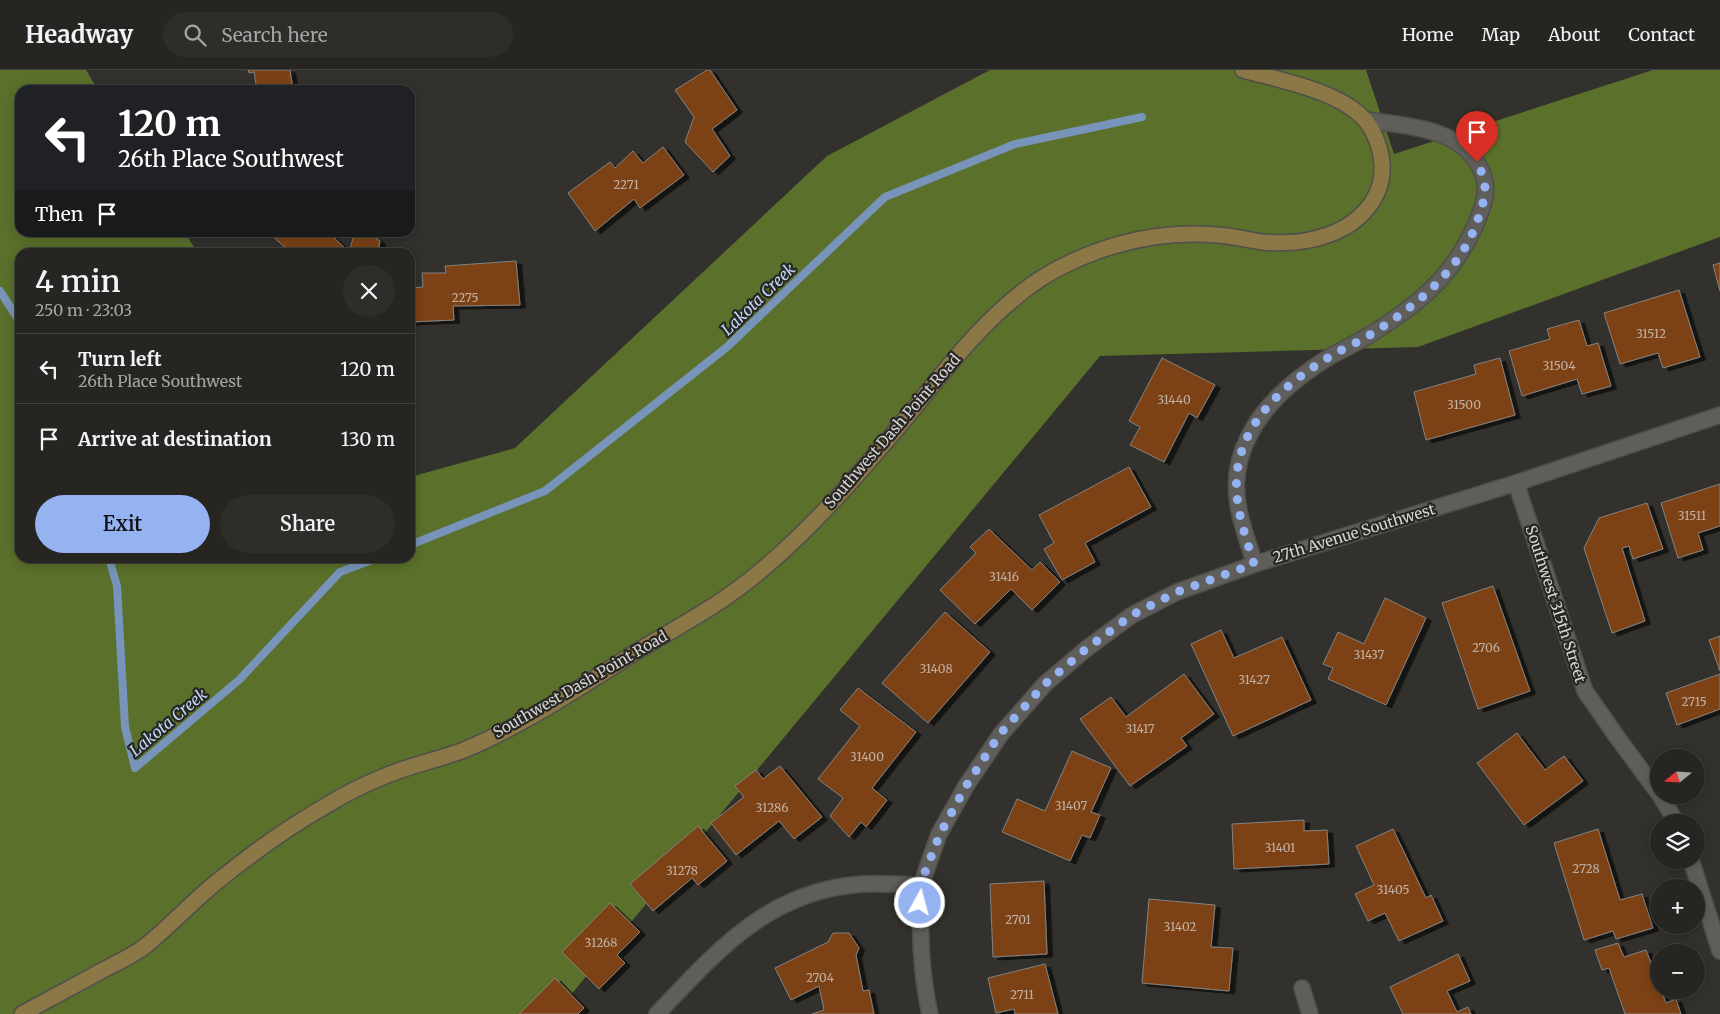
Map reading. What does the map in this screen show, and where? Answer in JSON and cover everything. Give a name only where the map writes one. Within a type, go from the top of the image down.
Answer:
[{"type":"main road","name":"Southwest Dash Point Road","points":[[22,1014],[141,949],[212,885],[281,834],[327,805],[385,775],[462,750],[508,729],[558,701],[734,592],[770,563],[810,525],[870,461],[964,348],[1009,303],[1039,280],[1093,253],[1154,237],[1211,234],[1264,242],[1288,243],[1326,236],[1354,221],[1373,200],[1382,176],[1379,147],[1374,133],[1366,120],[1354,110],[1317,91],[1243,70]]},
{"type":"street","points":[[1254,564],[1238,512],[1236,497],[1237,469],[1240,455],[1254,426],[1276,398],[1308,371],[1366,338],[1418,301],[1435,286],[1451,268],[1464,248],[1475,227],[1484,202],[1486,181],[1483,173],[1467,150],[1456,142],[1434,132],[1366,120]]},
{"type":"street","name":"27th Avenue Southwest","points":[[920,885],[940,834],[966,786],[1000,734],[1045,684],[1086,649],[1132,615],[1177,592],[1254,564],[1516,483],[1720,415]]},
{"type":"street","name":"Southwest 315th Street","points":[[1516,483],[1585,691],[1650,782]]},
{"type":"street","points":[[1694,869],[1720,951]]},
{"type":"street","points":[[657,1014],[712,956],[761,917],[783,904],[805,896],[864,884],[920,885],[920,938],[924,988],[930,1014]]},
{"type":"street","points":[[1302,988],[1310,1014]]},
{"type":"green space","points":[[0,70],[86,70],[95,85],[15,85],[15,237],[188,237],[194,248],[15,248],[15,563],[415,563],[415,476],[515,448],[827,156],[990,70],[1366,70],[1394,154],[1653,70],[1720,70],[1720,237],[1418,347],[1100,356],[555,1014],[0,1014]]},
{"type":"building","points":[[248,70],[290,70],[292,85],[256,85],[254,72],[249,73]]},
{"type":"building","points":[[710,70],[737,110],[712,129],[730,156],[713,172],[685,142],[694,117],[675,90]]},
{"type":"building","points":[[663,147],[684,175],[640,208],[634,199],[595,231],[568,193],[610,162],[615,168],[633,151],[643,163]]},
{"type":"building","points":[[274,237],[333,237],[345,248],[286,248]]},
{"type":"building","points":[[354,237],[374,237],[380,241],[379,248],[350,248]]},
{"type":"building","points":[[516,261],[520,305],[453,306],[454,320],[415,322],[415,288],[423,287],[422,273],[446,273],[445,266]]},
{"type":"building","points":[[1720,263],[1720,291],[1713,265]]},
{"type":"building","points":[[1679,290],[1700,357],[1663,368],[1658,353],[1620,364],[1604,313]]},
{"type":"building","points":[[1579,320],[1587,346],[1598,343],[1611,386],[1582,394],[1577,379],[1522,396],[1509,351],[1550,339],[1547,329]]},
{"type":"building","points":[[1162,358],[1215,385],[1197,418],[1189,413],[1164,462],[1130,445],[1140,427],[1129,421]]},
{"type":"building","points":[[1500,358],[1515,415],[1426,440],[1414,392],[1476,374],[1474,365]]},
{"type":"building","points":[[1129,467],[1151,507],[1085,543],[1095,562],[1062,580],[1044,549],[1054,543],[1039,515]]},
{"type":"building","points":[[1720,484],[1720,526],[1698,533],[1703,550],[1678,558],[1661,503]]},
{"type":"building","points":[[1647,503],[1663,549],[1633,559],[1629,546],[1622,548],[1645,621],[1612,633],[1584,548],[1599,518]]},
{"type":"building","points":[[989,529],[1032,570],[1040,562],[1060,582],[1032,610],[1011,589],[975,624],[940,590],[976,553],[970,547]]},
{"type":"building","points":[[1493,586],[1530,691],[1478,709],[1442,603]]},
{"type":"building","points":[[1385,598],[1426,618],[1386,705],[1328,679],[1333,668],[1323,664],[1338,632],[1364,644]]},
{"type":"building","points":[[945,612],[990,652],[928,723],[882,683]]},
{"type":"building","points":[[1221,630],[1234,658],[1282,637],[1311,700],[1233,736],[1191,644]]},
{"type":"building","points":[[1720,636],[1720,671],[1709,640]]},
{"type":"building","points":[[1184,674],[1214,714],[1181,738],[1187,746],[1130,786],[1080,719],[1111,697],[1126,717]]},
{"type":"building","points":[[1720,674],[1720,709],[1677,725],[1666,693]]},
{"type":"building","points":[[858,688],[916,732],[872,788],[887,800],[866,827],[861,822],[849,837],[830,816],[843,798],[818,779],[860,726],[840,710]]},
{"type":"building","points":[[1517,733],[1545,770],[1564,756],[1583,781],[1524,825],[1477,763]]},
{"type":"building","points":[[1072,751],[1111,768],[1091,812],[1100,815],[1090,838],[1082,835],[1070,861],[1002,832],[1017,799],[1045,811]]},
{"type":"building","points":[[780,766],[822,817],[794,839],[779,821],[736,855],[711,823],[744,797],[735,786],[756,770],[763,779]]},
{"type":"building","points":[[1304,820],[1304,831],[1327,830],[1329,864],[1234,869],[1232,824]]},
{"type":"building","points":[[698,826],[727,861],[698,885],[692,878],[653,911],[630,884]]},
{"type":"building","points":[[1393,829],[1426,898],[1431,895],[1443,921],[1399,941],[1385,913],[1368,921],[1355,894],[1374,885],[1356,846]]},
{"type":"building","points":[[1598,829],[1620,900],[1642,894],[1650,919],[1650,929],[1616,939],[1613,931],[1584,940],[1554,843]]},
{"type":"building","points":[[1044,881],[1047,954],[993,957],[990,884]]},
{"type":"building","points":[[1149,899],[1215,905],[1211,947],[1233,948],[1229,991],[1142,983]]},
{"type":"building","points":[[610,903],[640,932],[617,955],[625,963],[599,989],[562,952]]},
{"type":"building","points":[[833,933],[849,933],[859,948],[856,955],[863,991],[869,990],[874,1014],[812,1014],[824,1010],[819,986],[791,1000],[775,968],[828,942]]},
{"type":"building","points":[[1618,943],[1624,957],[1646,950],[1650,960],[1650,999],[1664,999],[1666,1003],[1676,999],[1681,1014],[1625,1014],[1609,968],[1602,970],[1595,950]]},
{"type":"building","points":[[1458,954],[1470,981],[1447,991],[1457,1012],[1468,1007],[1471,1014],[1403,1014],[1390,987]]},
{"type":"building","points":[[1045,964],[1058,1014],[1015,1014],[1014,1009],[996,1013],[988,978]]},
{"type":"building","points":[[555,978],[584,1008],[578,1014],[519,1014]]},
{"type":"waterway","name":"Lakota Creek","points":[[415,543],[545,491],[727,347],[885,197],[1015,144],[1142,117]]},
{"type":"waterway","name":"Lakota Creek","points":[[0,291],[15,314]]},
{"type":"waterway","name":"Lakota Creek","points":[[110,563],[117,586],[125,727],[135,768],[239,680],[340,572],[364,563]]},
{"type":"route","points":[[920,903],[920,885],[940,834],[966,786],[1000,734],[1045,684],[1086,649],[1132,615],[1177,592],[1254,564],[1238,512],[1236,497],[1237,469],[1240,455],[1248,436],[1261,416],[1291,384],[1326,359],[1366,338],[1401,314],[1435,286],[1451,268],[1475,227],[1484,202],[1486,181],[1477,162]]}]
